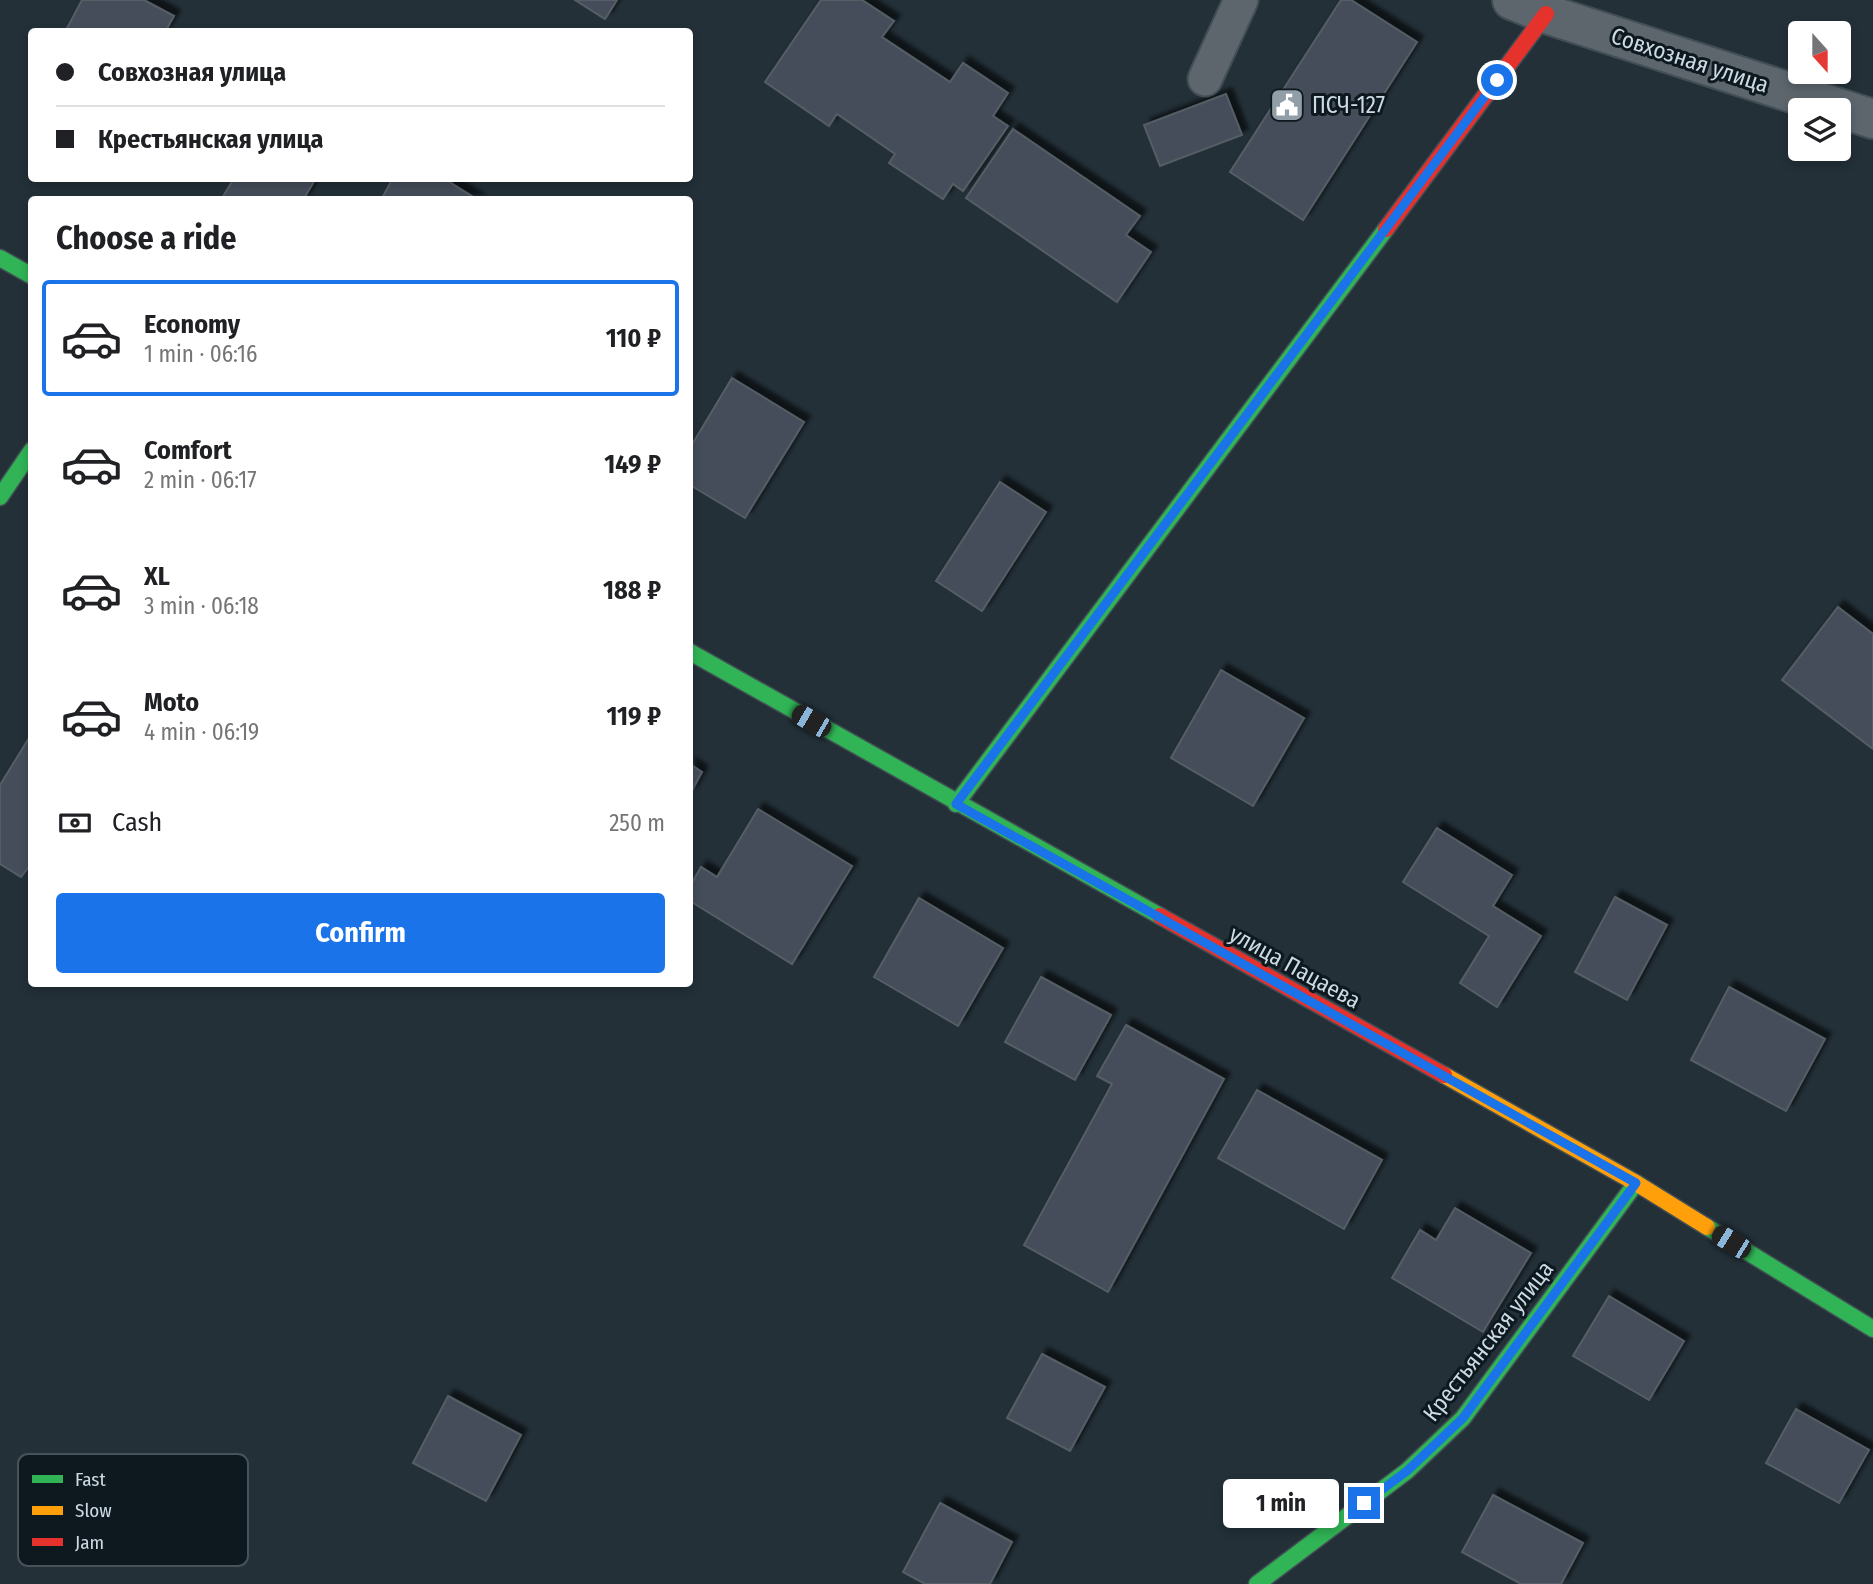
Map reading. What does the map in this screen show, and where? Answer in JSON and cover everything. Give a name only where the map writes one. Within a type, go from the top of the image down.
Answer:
[{"type":"street","name":"Совхозная улица","points":[[956,804],[1529,7],[1873,119]]},
{"type":"street","points":[[0,258],[28,274]]},
{"type":"street","points":[[0,498],[28,456]]},
{"type":"street","name":"улица Пацаева","points":[[693,654],[956,804],[1636,1183],[1873,1329]]},
{"type":"street","name":"Крестьянская улица","points":[[1257,1584],[1407,1471],[1463,1418],[1636,1183]]},
{"type":"lane","points":[[1205,79],[1241,0]]},
{"type":"building","points":[[82,0],[144,0],[174,16],[167,28],[67,28]]},
{"type":"building","points":[[575,0],[617,0],[605,19]]},
{"type":"building","points":[[821,0],[862,0],[894,21],[882,37],[950,82],[963,63],[1008,93],[993,116],[1008,126],[963,191],[953,184],[943,199],[889,163],[895,154],[837,114],[829,126],[765,82]]},
{"type":"building","points":[[1341,0],[1351,0],[1417,42],[1303,220],[1230,172]]},
{"type":"building","points":[[1226,94],[1242,135],[1160,166],[1144,125]]},
{"type":"building","points":[[1013,129],[1140,216],[1126,235],[1151,252],[1117,302],[966,198]]},
{"type":"building","points":[[232,182],[314,182],[305,196],[223,196]]},
{"type":"building","points":[[391,182],[449,182],[472,196],[383,196]]},
{"type":"building","points":[[732,378],[804,422],[745,518],[693,487],[693,443]]},
{"type":"building","points":[[1000,482],[1046,512],[982,611],[936,581]]},
{"type":"building","points":[[1838,607],[1873,634],[1873,749],[1782,680]]},
{"type":"building","points":[[1221,670],[1304,718],[1253,806],[1171,758]]},
{"type":"building","points":[[28,740],[28,868],[21,877],[0,864],[0,785]]},
{"type":"building","points":[[693,766],[702,772],[693,788]]},
{"type":"building","points":[[758,809],[852,866],[792,964],[693,903],[693,881],[701,867],[717,877]]},
{"type":"building","points":[[1437,828],[1512,875],[1493,906],[1541,936],[1497,1007],[1460,983],[1489,936],[1403,882]]},
{"type":"building","points":[[1615,897],[1667,925],[1627,1000],[1575,972]]},
{"type":"building","points":[[919,898],[1003,948],[958,1026],[874,977]]},
{"type":"building","points":[[1041,977],[1111,1015],[1075,1080],[1005,1042]]},
{"type":"building","points":[[1729,987],[1825,1039],[1786,1111],[1691,1060]]},
{"type":"building","points":[[1126,1025],[1224,1079],[1108,1292],[1024,1245],[1112,1084],[1097,1076]]},
{"type":"building","points":[[1257,1090],[1382,1160],[1344,1229],[1218,1158]]},
{"type":"building","points":[[1455,1208],[1531,1253],[1483,1332],[1392,1278],[1420,1230],[1436,1240]]},
{"type":"building","points":[[1609,1296],[1684,1341],[1649,1400],[1573,1356]]},
{"type":"building","points":[[1042,1354],[1105,1387],[1070,1451],[1007,1418]]},
{"type":"building","points":[[448,1396],[521,1435],[486,1501],[413,1463]]},
{"type":"building","points":[[1796,1409],[1869,1450],[1839,1503],[1766,1463]]},
{"type":"building","points":[[1493,1495],[1583,1543],[1561,1584],[1521,1584],[1462,1552]]},
{"type":"building","points":[[940,1503],[1012,1542],[990,1584],[925,1584],[903,1572]]},
{"type":"traffic: fast","points":[[956,804],[1386,229]]},
{"type":"traffic: fast","points":[[0,258],[28,274]]},
{"type":"traffic: fast","points":[[0,497],[28,456]]},
{"type":"traffic: fast","points":[[693,654],[1160,916]]},
{"type":"traffic: fast","points":[[1257,1584],[1407,1471],[1463,1418],[1636,1183]]},
{"type":"traffic: fast","points":[[1707,1227],[1873,1329]]},
{"type":"traffic: slow","points":[[1444,1075],[1636,1183],[1707,1227]]},
{"type":"traffic: jam","points":[[1386,229],[1546,14]]},
{"type":"traffic: jam","points":[[1160,916],[1444,1075]]},
{"type":"place","name":"ПСЧ-127","points":[[1287,105]]},
{"type":"route","points":[[1364,1503],[1407,1471],[1463,1418],[1636,1183],[956,804],[1497,80]]}]
